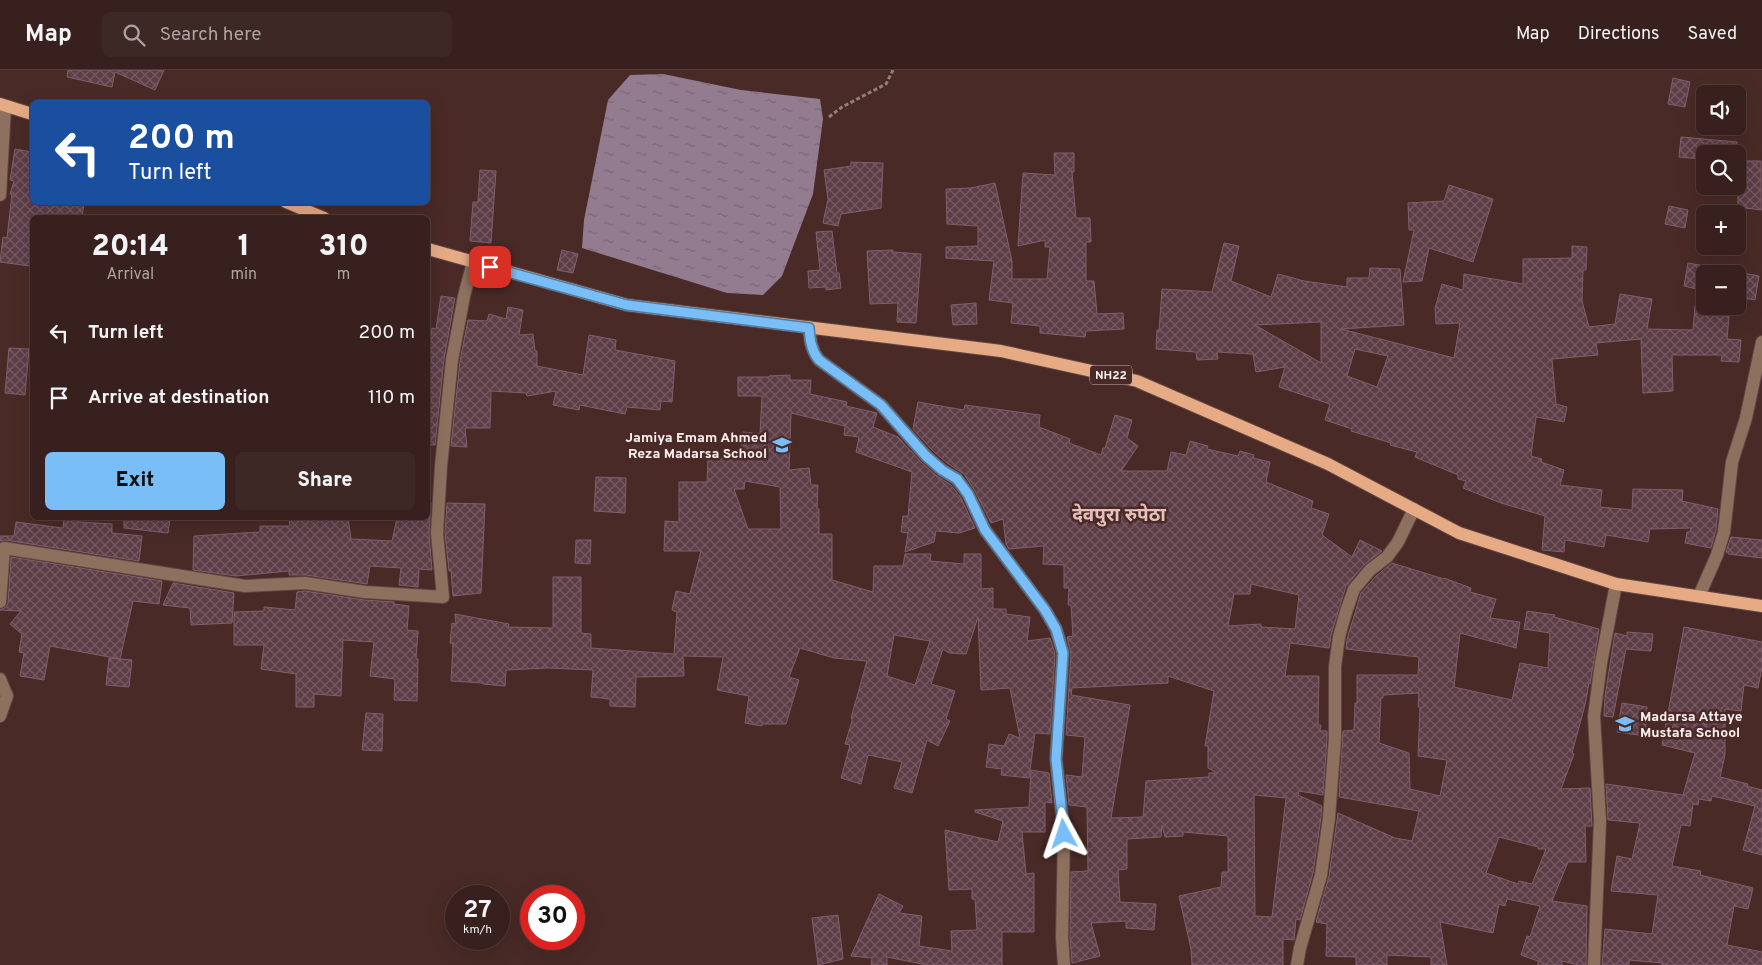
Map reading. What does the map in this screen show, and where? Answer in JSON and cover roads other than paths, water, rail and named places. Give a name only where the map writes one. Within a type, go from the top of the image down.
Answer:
[{"type":"main road","points":[[2,105],[30,113]]},
{"type":"main road","points":[[293,205],[317,215]]},
{"type":"main road","name":"NH22","points":[[430,251],[627,305],[1000,351],[1137,381],[1328,464],[1459,533],[1616,584],[1762,606]]},
{"type":"street","points":[[0,195],[2,105]]},
{"type":"street","points":[[0,602],[4,548],[245,586],[305,583],[365,592],[443,597],[437,533],[441,466],[452,360],[464,296],[473,262]]},
{"type":"street","points":[[809,328],[810,343],[819,360],[881,405],[926,456],[942,470],[957,479],[968,494],[985,530],[1045,610],[1056,629],[1063,653],[1056,759],[1064,834],[1062,937],[1064,965]]},
{"type":"street","points":[[1700,596],[1717,555],[1724,532],[1732,462],[1746,418],[1762,342]]},
{"type":"street","points":[[1297,965],[1321,875],[1329,818],[1336,738],[1335,666],[1339,638],[1354,589],[1370,570],[1387,557],[1398,542],[1414,509]]},
{"type":"street","points":[[1594,965],[1600,821],[1594,716],[1601,663],[1616,584]]},
{"type":"street","points":[[0,679],[7,696],[0,716]]},
{"type":"water","points":[[663,74],[741,90],[820,99],[823,119],[813,194],[782,276],[763,295],[727,293],[582,248],[584,220],[608,100],[630,75]]},
{"type":"place","name":"Jamiya Emam Ahmed Reza Madarsa School","points":[[782,445]]},
{"type":"place","name":"Madarsa Attaye Mustafa School","points":[[1625,724]]},
{"type":"district","name":"देवपुरा रुपेठा","points":[[1119,514]]}]
